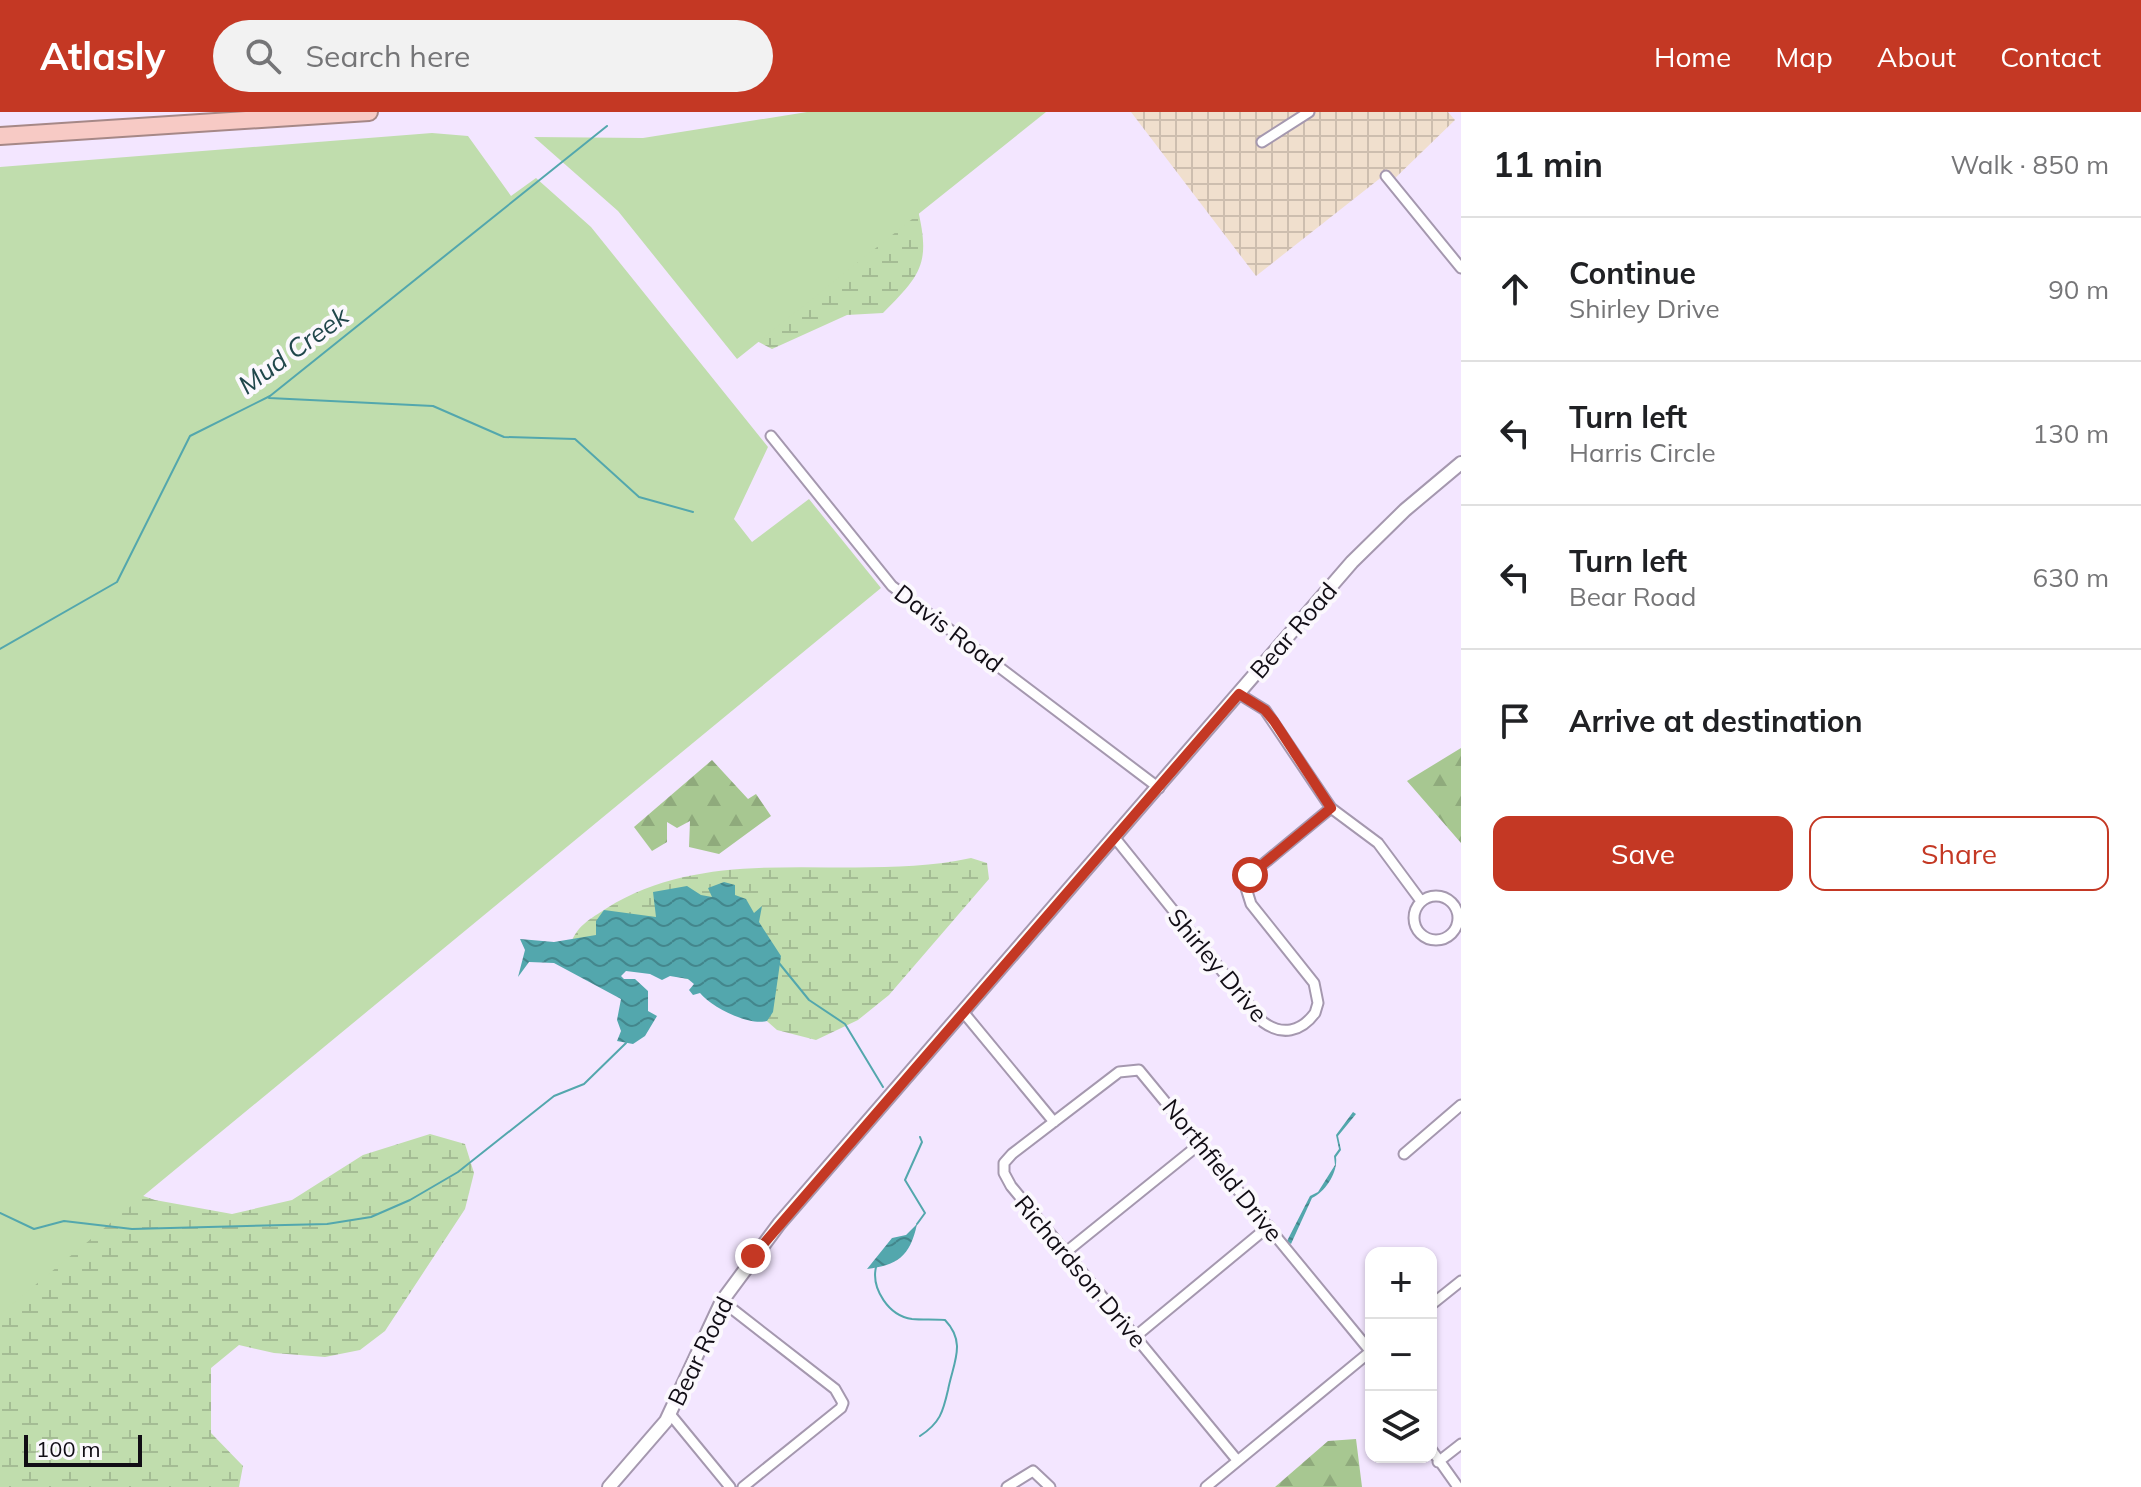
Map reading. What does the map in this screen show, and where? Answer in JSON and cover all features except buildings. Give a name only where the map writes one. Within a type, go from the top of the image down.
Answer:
[{"type":"highway","points":[[0,136],[369,112]]},
{"type":"main road","name":"Bear Road","points":[[609,1487],[645,1449],[670,1414],[722,1301],[779,1224],[1376,536],[1461,463]]},
{"type":"street","points":[[1262,142],[1309,112]]},
{"type":"street","points":[[1386,176],[1461,268]]},
{"type":"street","name":"Davis Road","points":[[771,436],[892,586],[1159,788]]},
{"type":"street","points":[[1239,694],[1265,710],[1331,808],[1378,843],[1421,901]]},
{"type":"street","name":"Shirley Drive","points":[[1115,838],[1263,1022],[1272,1029],[1295,1030],[1315,1013],[1318,992],[1251,904],[1245,885],[1250,875],[1331,808]]},
{"type":"street","points":[[1438,896],[1453,904],[1458,920],[1450,935],[1434,940],[1419,932],[1413,916],[1421,901],[1438,896]]},
{"type":"street","points":[[964,1013],[1054,1122]]},
{"type":"street","name":"Northfield Drive","points":[[1054,1122],[1119,1072],[1129,1068],[1147,1076],[1365,1345]]},
{"type":"street","points":[[1404,1154],[1461,1105]]},
{"type":"street","name":"Richardson Drive","points":[[1054,1122],[1012,1154],[1004,1163],[1004,1173],[1237,1460]]},
{"type":"street","points":[[1066,1252],[1201,1143]]},
{"type":"street","points":[[1136,1336],[1269,1226]]},
{"type":"street","points":[[1437,1300],[1461,1281]]},
{"type":"street","points":[[722,1301],[841,1396],[841,1408],[743,1487]]},
{"type":"street","points":[[1206,1487],[1365,1357]]},
{"type":"street","points":[[670,1414],[730,1487]]},
{"type":"street","points":[[1458,1487],[1438,1462],[1461,1444]]},
{"type":"street","points":[[1007,1487],[1033,1471],[1050,1487]]},
{"type":"shaded area","points":[[1131,112],[1448,112],[1455,120],[1391,182],[1383,176],[1256,276]]},
{"type":"green space","points":[[807,112],[1046,112],[737,359],[618,211],[534,137],[643,138]]},
{"type":"green space","points":[[432,133],[468,136],[511,196],[536,178],[591,227],[768,447],[734,519],[752,542],[809,499],[881,588],[0,1314],[0,167]]},
{"type":"green space","points":[[917,206],[923,241],[920,266],[907,288],[883,313],[847,315],[772,349],[711,317]]},
{"type":"green space","points":[[1461,748],[1461,843],[1407,781]]},
{"type":"green space","points":[[712,760],[748,799],[756,794],[771,816],[719,854],[689,847],[690,821],[677,828],[667,822],[667,842],[652,851],[634,827]]},
{"type":"green space","points":[[971,858],[987,863],[989,879],[889,995],[858,1020],[816,1040],[777,1030],[744,1001],[705,984],[570,946],[580,928],[607,908],[649,887],[693,875],[738,869],[926,865]]},
{"type":"green space","points":[[430,1134],[465,1144],[474,1173],[465,1209],[385,1331],[360,1350],[325,1357],[274,1353],[239,1345],[211,1368],[211,1433],[243,1466],[239,1487],[0,1487],[0,1147],[155,1200],[232,1214],[292,1200],[363,1155]]},
{"type":"green space","points":[[1356,1439],[1362,1487],[1275,1487],[1328,1441]]},
{"type":"water","points":[[724,882],[735,885],[735,895],[746,899],[754,913],[762,906],[759,922],[781,956],[773,1012],[767,1021],[741,1018],[721,1009],[700,993],[693,995],[689,990],[694,984],[688,979],[670,976],[662,980],[650,974],[626,971],[621,976],[635,979],[648,991],[648,1011],[657,1016],[645,1036],[633,1044],[617,1041],[621,1031],[617,1020],[621,999],[554,963],[529,962],[518,977],[525,950],[520,939],[554,942],[596,935],[596,921],[604,910],[656,917],[653,892],[687,886],[701,895],[712,897],[708,888]]},
{"type":"water","points":[[1353,1112],[1356,1114],[1338,1136],[1341,1150],[1336,1157],[1336,1163],[1333,1175],[1322,1191],[1312,1198],[1291,1244],[1287,1241],[1310,1196],[1318,1192],[1335,1165],[1334,1156],[1339,1149],[1336,1135]]},
{"type":"water","points":[[917,1224],[910,1244],[901,1257],[886,1265],[867,1269],[892,1238],[906,1235]]},
{"type":"waterway","name":"Mud Creek","points":[[0,649],[117,582],[190,436],[270,396],[607,126]]},
{"type":"waterway","points":[[269,398],[433,406],[504,437],[575,439],[639,497],[693,512]]},
{"type":"waterway","points":[[779,963],[809,1000],[845,1024],[883,1087]]},
{"type":"waterway","points":[[0,1213],[34,1229],[64,1221],[132,1229],[327,1224],[371,1217],[410,1200],[458,1172],[554,1096],[584,1084],[626,1043]]},
{"type":"waterway","points":[[917,1224],[925,1213],[905,1180],[922,1142],[920,1137]]},
{"type":"waterway","points":[[876,1267],[876,1284],[889,1307],[912,1319],[945,1320],[955,1337],[957,1354],[942,1411],[936,1422],[920,1436]]},
{"type":"route","points":[[753,1256],[1239,694],[1265,710],[1274,721],[1331,808],[1250,875]]}]
